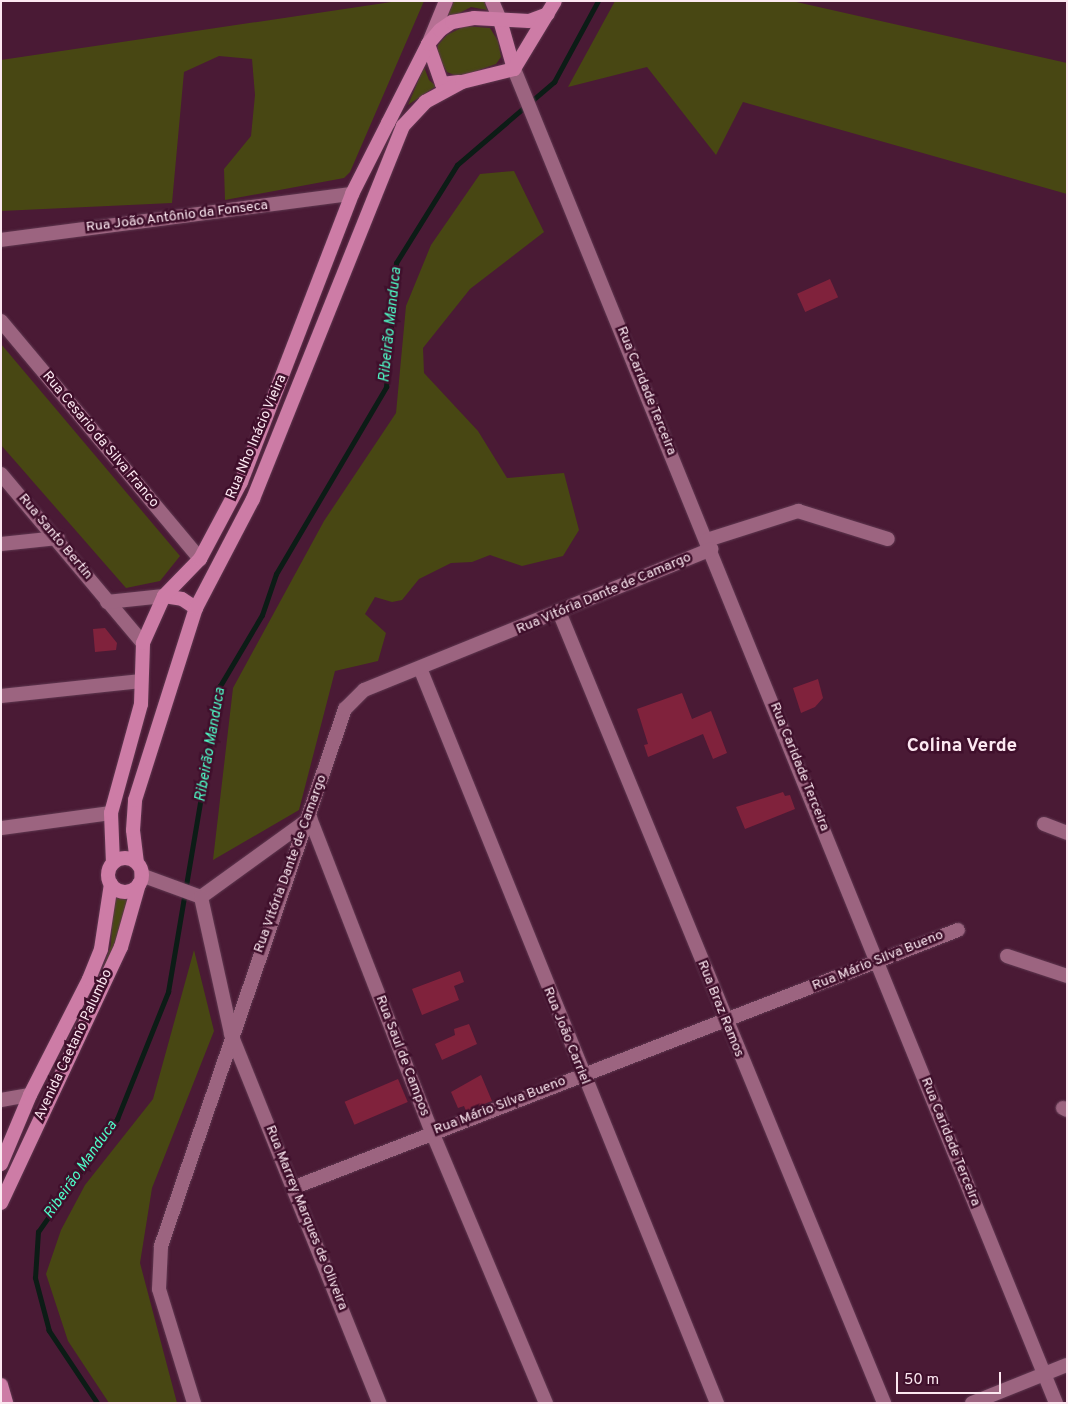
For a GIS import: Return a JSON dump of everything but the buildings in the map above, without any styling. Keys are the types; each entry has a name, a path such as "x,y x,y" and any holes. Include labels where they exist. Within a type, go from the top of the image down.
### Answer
{"main road":[{"path":"446,1 428,44 442,84 462,82 514,69 555,1"},
{"path":"492,1 500,20 514,69"},
{"path":"428,44 452,22 474,18 529,21 548,14"},
{"name":"Rua Nho Inácio Vieira","path":"113,863 111,813 140,704 143,643 164,596 200,559 241,482 352,194 428,44"},
{"name":"Rua Nho Inácio Vieira","path":"139,874 133,830 135,800 196,608 253,498 403,126 425,102 462,82"},
{"path":"164,596 182,599 196,608"},
{"path":"128,858 139,874 124,892 111,884 108,872 113,863 128,858"},
{"name":"Avenida Caetano Palumbo","path":"1,1203 121,947 139,874"},
{"name":"Avenida Caetano Palumbo","path":"1,1164 30,1095 100,950 111,884"},
{"path":"1,1385 6,1403"}],"street":[{"name":"Rua Caridade Terceira","path":"514,69 709,544 1056,1403"},
{"name":"Rua João Antônio da Fonseca","path":"1,240 352,194"},
{"name":"Rua Cesario da Silva Franco","path":"1,321 200,559"},
{"name":"Rua Santo Bertin","path":"1,474 58,538 107,602 143,643"},
{"name":"Rua Vitória Dante de Camargo","path":"194,1403 159,1290 160,1246 231,1034 310,818 345,709 364,690 560,614 709,544 798,511 888,539"},
{"path":"1,544 58,538"},
{"path":"107,602 164,596"},
{"name":"Rua Braz Ramos","path":"560,614 724,1022 884,1403"},
{"name":"Rua João Carriel","path":"420,668 581,1074 717,1403"},
{"path":"1,696 141,681"},
{"path":"1,828 111,813"},
{"path":"139,874 162,880 196,895 310,818"},
{"name":"Rua Saul de Campos","path":"310,818 432,1132 546,1403"},
{"path":"1044,824 1067,833"},
{"name":"Rua Marrey Marques de Oliveira","path":"196,895 231,1034 296,1187 380,1403"},
{"name":"Rua Mário Silva Bueno","path":"296,1187 581,1074 724,1022 958,930"},
{"path":"1007,956 1067,976"},
{"path":"1,1100 30,1095"},
{"path":"972,1403 1067,1365"}],"shaded area":[{"path":"398,1 424,1 350,172 344,178 225,200 224,169 251,136 255,95 252,59 219,56 184,72 172,203 1,211 1,60"},
{"path":"454,1 484,1 487,10 471,7 446,20"},
{"path":"615,1 792,1 1067,63 1067,194 743,102 716,155 647,67 568,87"},
{"path":"465,26 490,28 498,41 501,57 496,64 459,77 447,72 437,55 438,45 447,35"},
{"path":"424,67 429,80 436,86 408,105"},
{"path":"514,171 544,232 470,289 423,348 424,373 478,431 507,478 564,473 579,530 563,556 522,566 490,555 472,562 451,563 419,579 402,600 392,602 375,597 365,614 386,633 378,661 335,671 299,810 213,860 233,688 324,521 396,413 406,306 431,245 480,174"},
{"path":"1,344 180,556 160,581 126,588 1,445"},
{"path":"113,897 129,900 117,940 101,974 111,945"},
{"path":"194,950 214,1031 152,1188 140,1263 177,1403 109,1403 68,1341 46,1274 61,1230 85,1185 153,1099"}],"waterway":[{"name":"Ribeirão Manduca","path":"97,1403 49,1331 35,1278 38,1232 117,1119 168,992 220,686 262,615 276,574 386,387 396,263 457,165 554,82 598,1"}],"district":[{"name":"Colina Verde","path":"962,747"}]}
